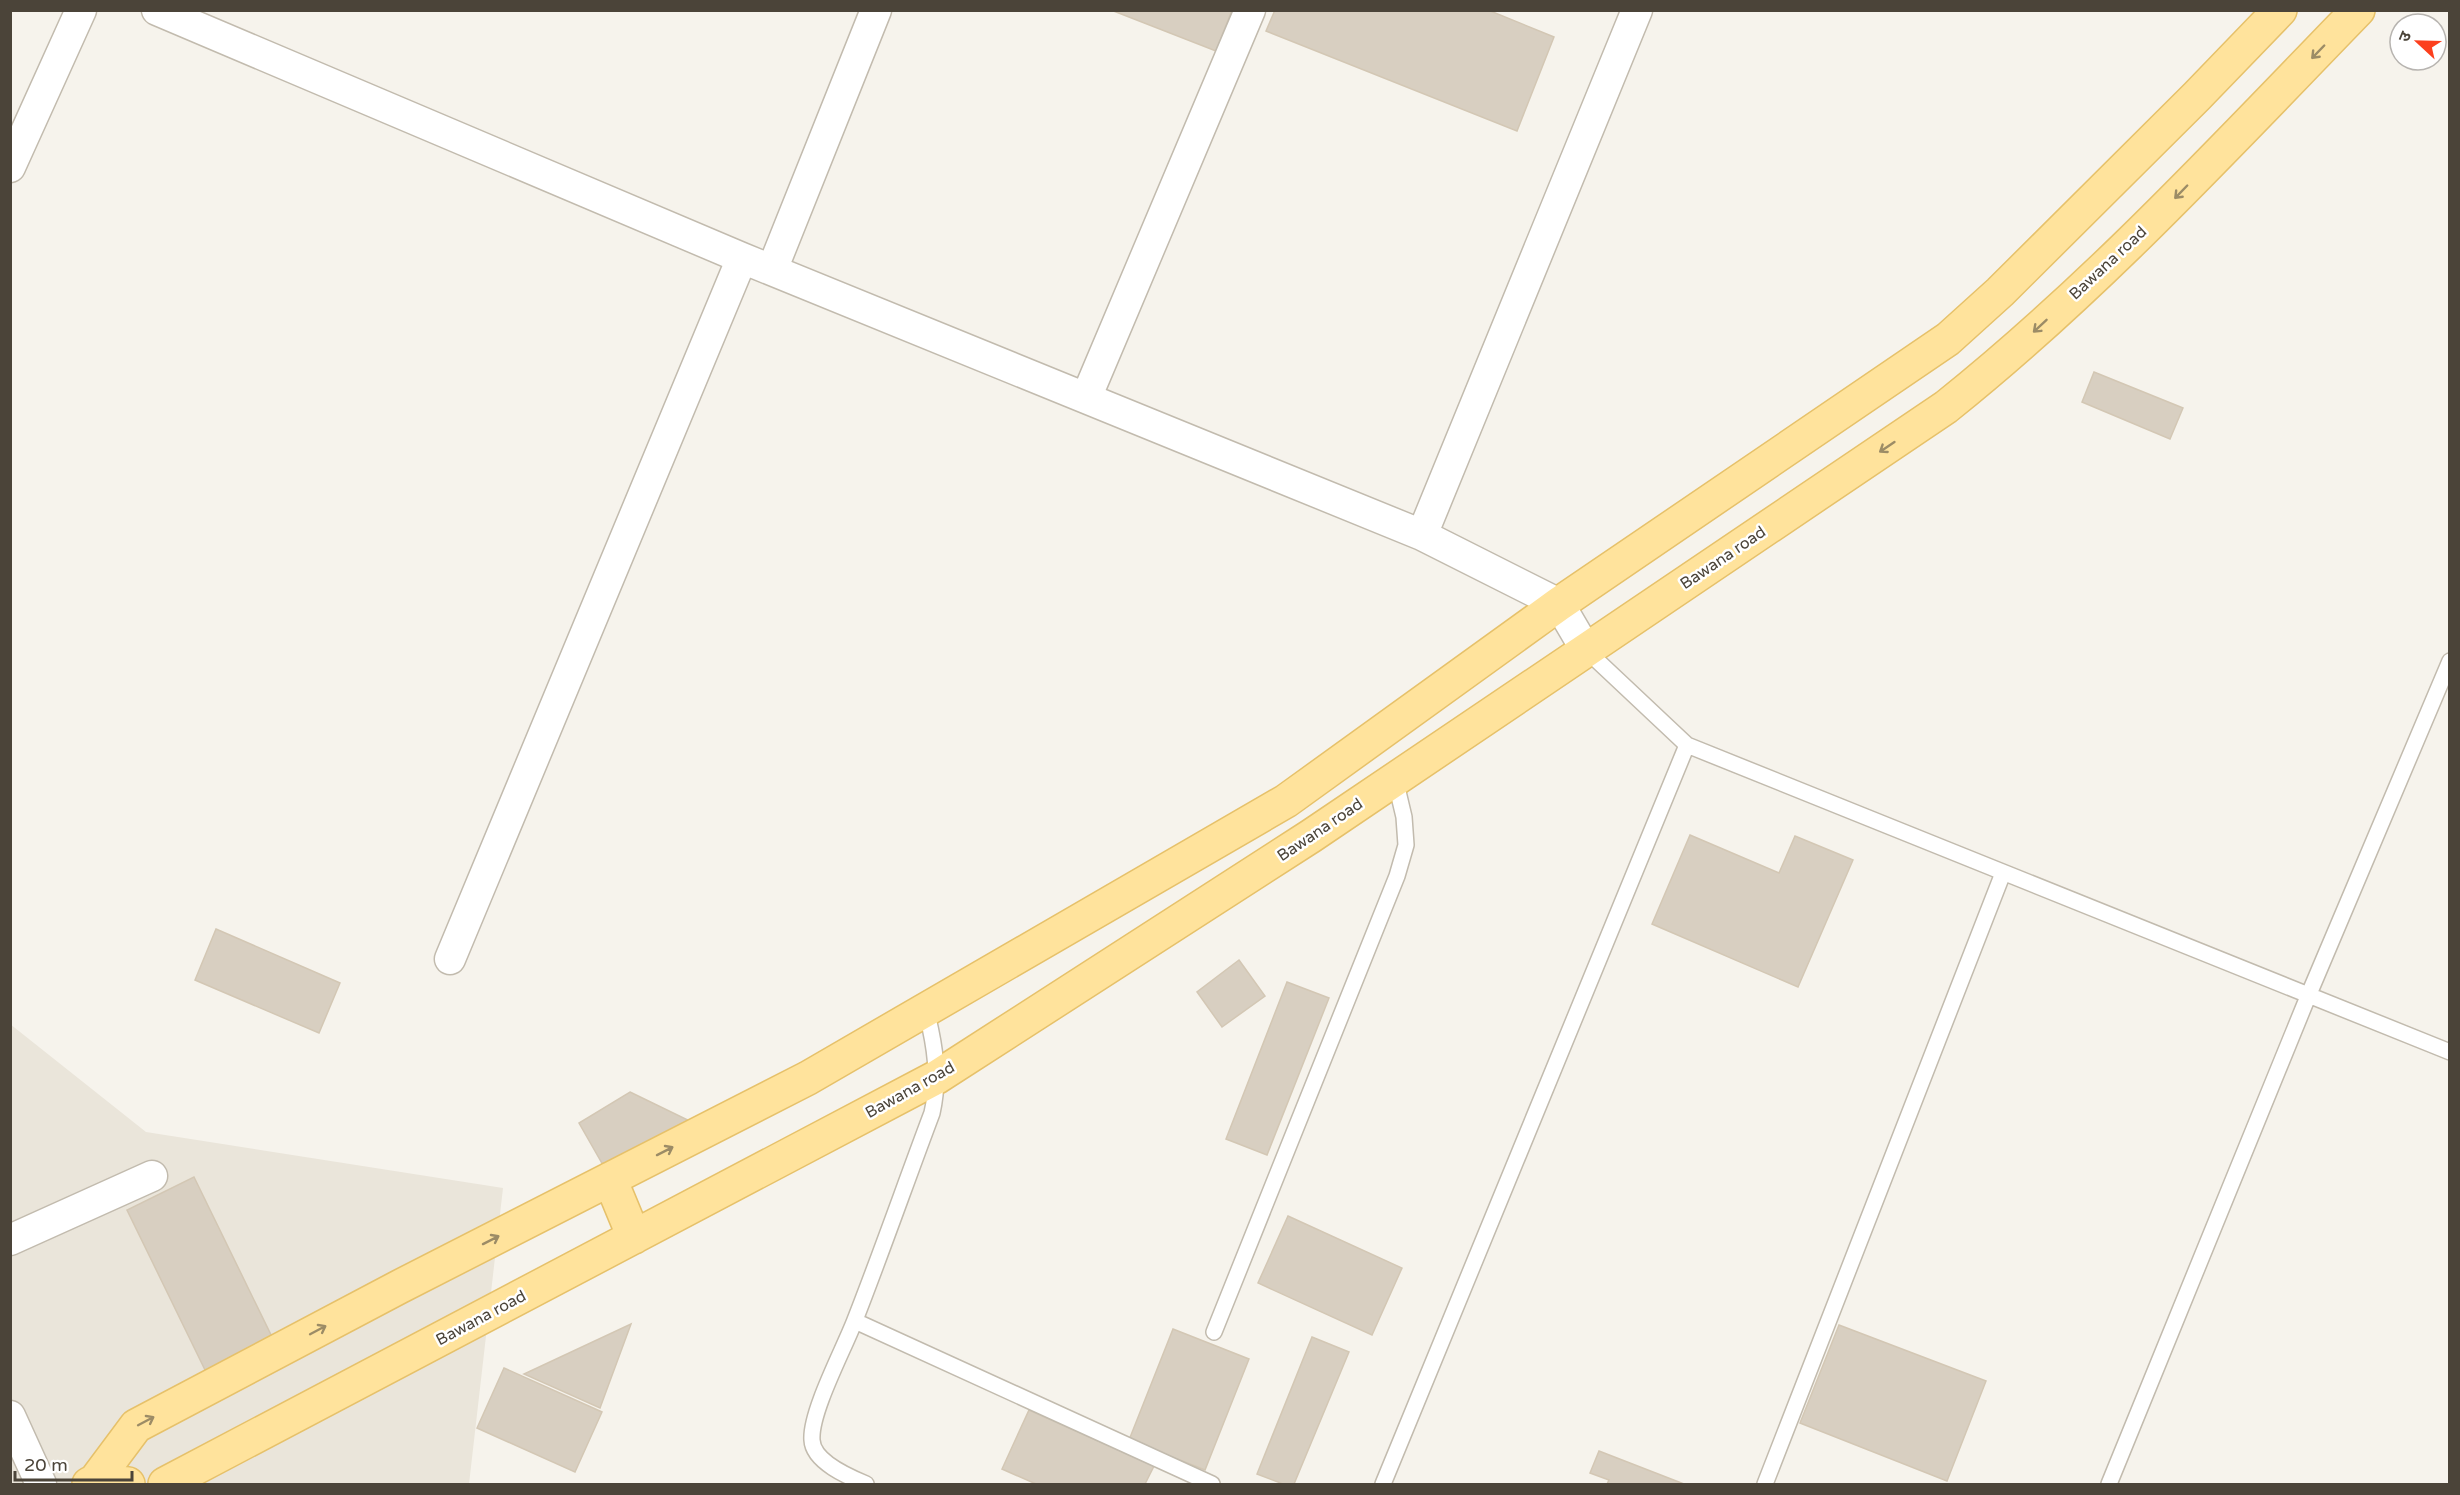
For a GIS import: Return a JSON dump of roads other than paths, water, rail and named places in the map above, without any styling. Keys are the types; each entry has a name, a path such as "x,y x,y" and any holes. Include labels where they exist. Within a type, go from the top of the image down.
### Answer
{"main road":[{"path":"92,1483 136,1426 807,1078 1286,801 1559,604 1948,339 2008,284 2280,10"},
{"name":"Bawana road","path":"165,1485 937,1077 1311,836 1946,408 1996,368 2148,226 2358,10"},
{"path":"610,1179 634,1237"},
{"path":"92,1483 128,1485"}],"street":[{"path":"10,167 81,10"},
{"path":"158,10 742,258 1422,535 1559,604 1586,650"},
{"path":"772,270 876,10"},
{"path":"1086,398 1250,10"},
{"path":"1422,535 1637,10"},
{"path":"450,959 742,258"},
{"path":"10,1240 152,1176"},
{"path":"10,1416 41,1485"}],"lane":[{"path":"1586,650 1687,745 2450,1052"},
{"path":"2109,1485 2309,994 2450,661"},
{"path":"1383,1485 1687,745"},
{"path":"1214,1332 1397,876 1406,846 1404,817 1395,779"},
{"path":"1765,1485 2003,873"},
{"path":"866,1485 839,1473 822,1459 811,1442 814,1419 855,1321 932,1113 937,1077 936,1054 926,1010"},
{"path":"855,1321 1212,1485"}]}
